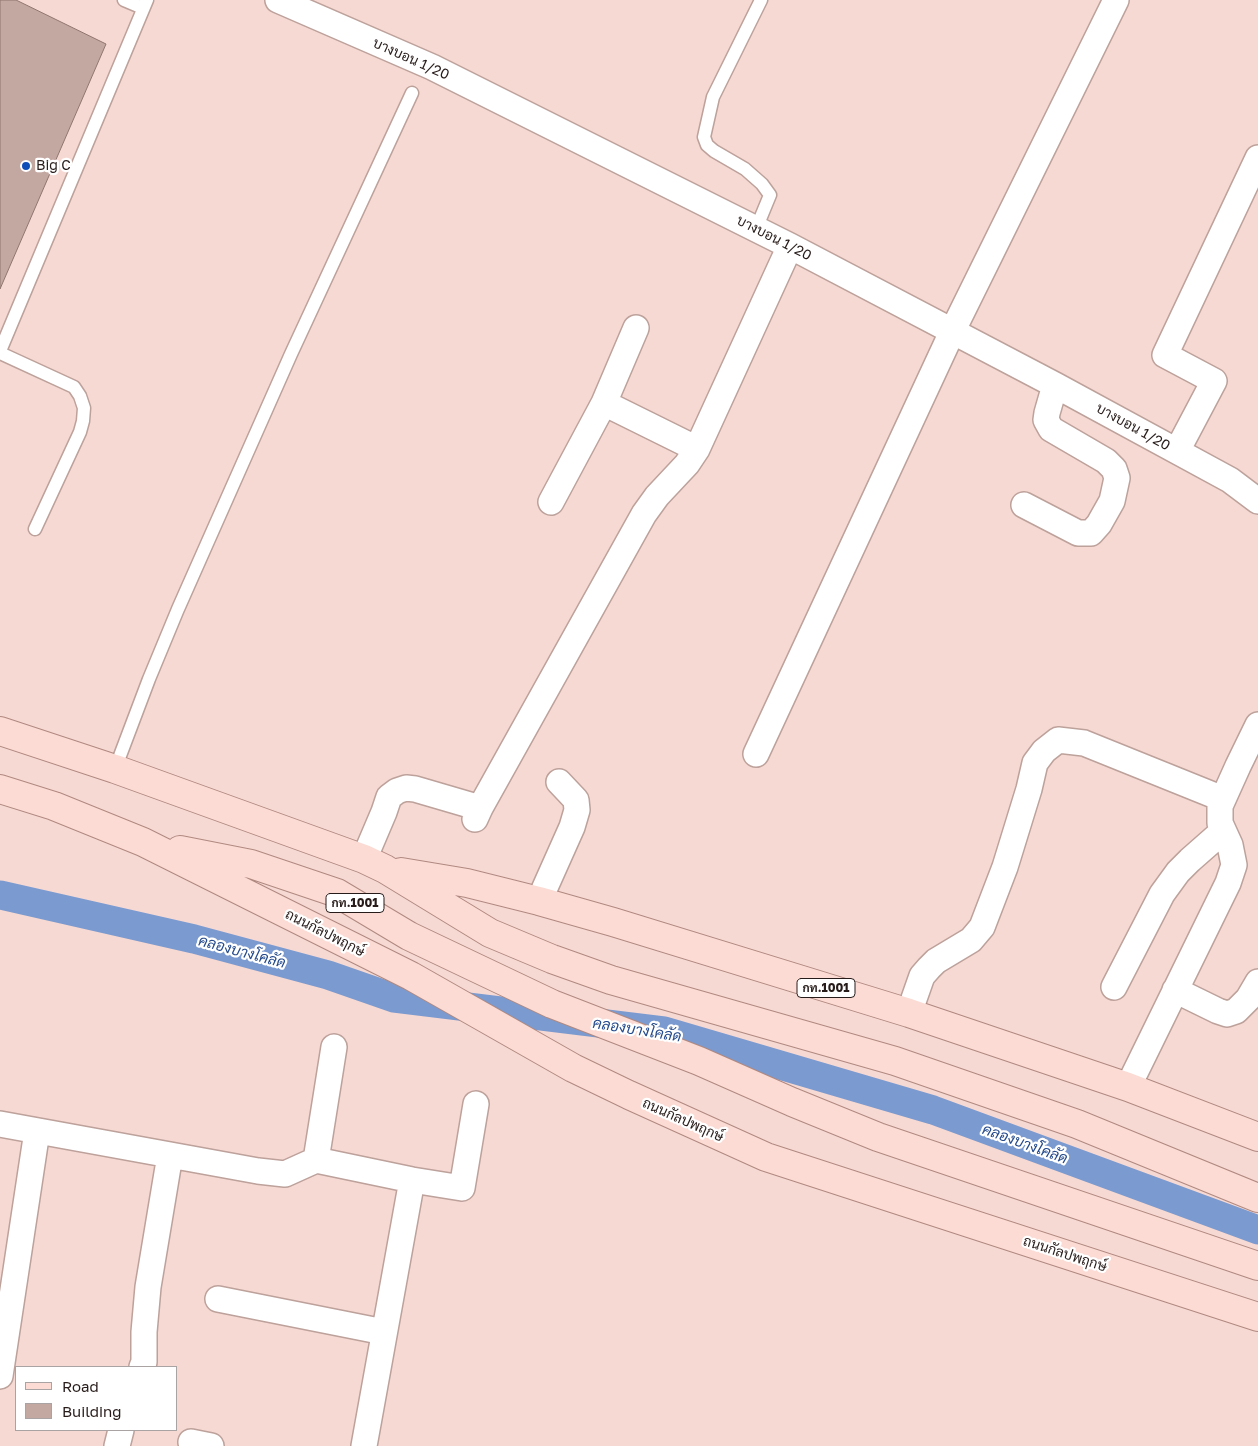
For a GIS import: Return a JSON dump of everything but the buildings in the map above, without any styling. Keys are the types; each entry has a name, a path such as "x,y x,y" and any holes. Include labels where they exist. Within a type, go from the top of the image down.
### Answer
{"main road":[{"name":"กท.1001","path":"0,731 115,770 374,864 467,883 539,901 909,1013 1128,1087 1258,1137"},
{"name":"ถนนกัลปพฤกษ์","path":"0,789 54,806 143,842 411,976 573,1068 766,1157 1258,1316"},
{"name":"ถนนกัลปพฤกษ์","path":"143,842 251,864 337,893 409,936 552,1004 699,1061 878,1137 1258,1266"},
{"name":"กท.1001","path":"374,864 490,933 552,959 611,980 895,1061 1077,1124 1258,1198"}],"street":[{"name":"บางบอน 1/20","path":"278,0 432,67 790,246 953,330 1230,480 1258,501"},
{"path":"756,754 953,330 1116,0"},
{"path":"1176,451 1214,381 1165,355 1258,158"},
{"path":"374,864 384,812 389,797 397,791 406,788 414,789 477,813 644,514 657,496 687,464 697,449 790,246"},
{"path":"551,502 604,403 636,328"},
{"path":"1024,505 1078,533 1091,533 1099,524 1112,501 1117,478 1114,469 1106,461 1051,429 1046,420 1055,385"},
{"path":"604,403 697,449"},
{"path":"1128,1087 1228,883 1234,864 1230,845 1220,823 1220,806 1258,725"},
{"path":"909,1013 922,976 928,968 936,961 971,940 982,927 1005,867 1029,789 1035,762 1044,751 1058,740 1084,743 1223,799"},
{"path":"539,901 572,826 577,810 576,800 560,782"},
{"path":"1114,987 1162,894 1184,866 1224,831"},
{"path":"1175,990 1228,1014 1236,1011 1248,998 1258,982"},
{"path":"316,1160 334,1047"},
{"path":"0,1124 258,1171 285,1174 316,1160 412,1180 462,1188 476,1104"},
{"path":"0,1376 37,1131"},
{"path":"142,1366 148,1287 170,1155"},
{"path":"364,1446 412,1180"},
{"path":"218,1299 384,1332"},
{"path":"118,1446 121,1431"}],"lane":[{"path":"35,529 80,432 84,408 80,396 74,387 0,352 145,4 124,0"},
{"path":"756,229 770,195 762,184 744,169 707,145 704,137 713,98 761,0"},
{"path":"115,770 148,679 186,590 291,354 412,93"}],"waterway":[{"name":"คลองบางโคลัด","path":"0,895 194,939 328,975 394,998 664,1031 933,1110 1258,1230"}],"place":[{"name":"Big C","path":"26,166"}]}
